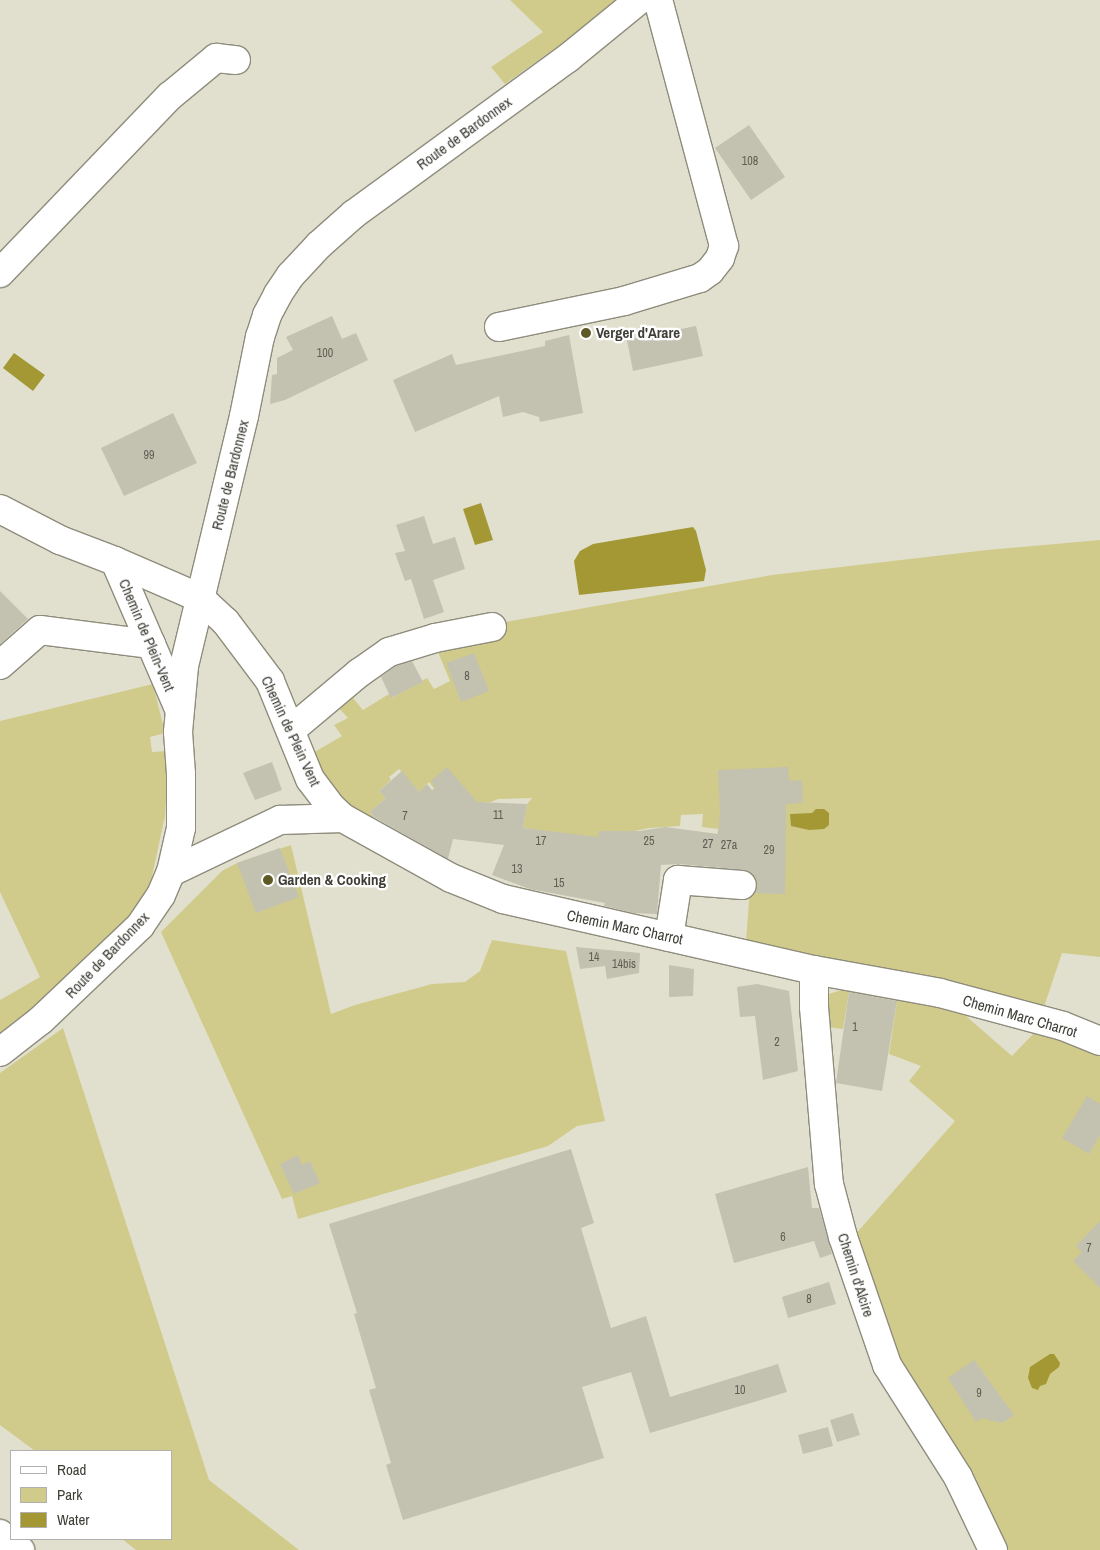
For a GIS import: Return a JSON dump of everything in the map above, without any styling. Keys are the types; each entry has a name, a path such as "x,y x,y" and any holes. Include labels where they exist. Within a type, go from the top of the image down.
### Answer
{"main road":[{"name":"Route de Bardonnex","path":"0,1052 42,1020 140,926 161,895 171,872 181,828 179,710 184,666 244,416 260,337 267,315 291,275 319,245 354,214 568,58 639,0"},
{"path":"500,327 624,301 700,278 710,271 720,258 724,246 658,0"},
{"path":"0,273 170,96 220,52"},
{"name":"Chemin de Plein-Vent","path":"0,509 60,540 115,561 200,598"},
{"name":"Chemin de Plein-Vent","path":"115,561 179,710"},
{"name":"Chemin de Plein Vent","path":"200,598 225,621 259,663 279,697 310,779 330,806 343,818"},
{"path":"291,730 358,673 389,652 435,638 492,627"},
{"path":"0,665 40,630 151,644"},
{"path":"171,872 280,820 343,818"},
{"name":"Chemin Marc Charrot","path":"343,818 451,878 503,899 814,970 940,993 1063,1026 1100,1041"},
{"path":"669,936 678,880 742,885"},
{"name":"Chemin d'Alcire","path":"814,970 814,1008 829,1184 843,1237 887,1365 958,1477 993,1550"},
{"path":"0,1534 20,1550"}],"green space":[{"path":"510,0 615,0 568,39 505,84 491,67 543,32"},
{"path":"1100,540 1100,957 1062,953 1044,1007 746,942 752,858 715,855 718,829 702,827 703,814 681,815 680,826 649,828 598,839 523,828 527,804 532,798 498,799 491,802 446,805 429,782 419,792 399,769 389,777 391,780 379,791 386,798 370,812 378,823 349,807 321,770 313,753 342,736 334,725 348,718 334,703 348,692 363,710 389,694 392,698 427,678 434,689 450,681 435,645 500,623 772,575 987,550"},
{"path":"153,684 165,733 150,737 152,752 167,751 167,783 165,816 151,881 140,904 119,928 48,997 0,1036 0,1000 40,977 0,892 0,721"},
{"path":"291,845 331,1014 355,1005 432,984 465,982 480,971 492,940 566,951 605,1121 577,1126 548,1146 298,1219 292,1196 282,1199 161,932 222,871 237,863"},
{"path":"854,986 972,1011 967,1017 1012,1056 1037,1030 1100,1052 1100,1550 1004,1550 994,1532 992,1512 894,1350 853,1237 955,1121 909,1081 921,1066 889,1054 897,1001 849,992 843,1029 827,1027 829,994"},
{"path":"63,1028 209,1480 299,1550 136,1550 123,1540 172,1540 172,1450 34,1450 0,1425 0,1073"}],"water":[{"path":"14,353 45,375 33,391 3,368"},
{"path":"481,503 493,540 475,545 463,509"},
{"path":"693,527 696,531 706,570 704,581 579,595 574,561 580,551 593,544"},
{"path":"816,809 824,809 829,813 829,825 824,829 809,830 791,826 790,814 812,813"},
{"path":"1050,1354 1054,1354 1060,1363 1059,1367 1050,1374 1046,1384 1040,1386 1038,1390 1032,1388 1028,1378 1030,1367"}],"building":[{"path":"749,125 785,177 751,200 715,148"},
{"path":"332,316 342,339 356,333 368,360 285,400 270,404 272,375 277,374 277,358 293,350 286,337"},
{"path":"696,326 703,356 633,371 627,340"},
{"path":"569,335 583,413 540,422 539,417 523,412 503,417 499,396 415,432 393,380 452,354 456,365 545,346 545,341"},
{"path":"173,413 197,463 124,496 101,448"},
{"path":"424,516 433,544 455,537 465,569 433,580 444,612 424,619 411,579 405,581 395,553 405,551 396,525"},
{"path":"0,591 28,619 0,644"},
{"path":"474,653 489,691 461,702 446,663"},
{"path":"412,661 423,682 391,698 381,677 396,666"},
{"path":"272,762 282,790 255,800 243,773"},
{"path":"447,767 477,802 527,804 523,828 598,837 599,831 640,831 665,827 718,834 720,812 718,770 788,767 789,781 802,780 803,803 786,804 785,894 755,893 758,886 756,878 750,872 744,870 679,864 661,865 657,914 634,913 604,906 605,903 530,889 492,875 504,845 453,839 448,859 374,817 370,812 386,798 379,791 402,771 419,792 427,784 432,790 435,788 431,781"},
{"name":"Garden & Cooking","path":"280,848 299,897 256,913 237,863"},
{"path":"576,947 640,953 639,973 607,979 605,966 580,969"},
{"path":"669,965 694,969 693,996 669,997"},
{"path":"757,984 789,991 798,1071 763,1080 755,1016 740,1017 737,987"},
{"path":"849,992 897,1001 882,1091 836,1083"},
{"path":"1087,1096 1100,1104 1100,1135 1089,1154 1062,1138"},
{"path":"571,1149 594,1223 581,1228 611,1328 646,1316 670,1397 778,1364 787,1392 650,1433 631,1372 582,1387 604,1458 403,1520 386,1465 391,1463 369,1390 376,1388 354,1314 357,1313 329,1224"},
{"path":"298,1155 302,1165 310,1161 320,1183 294,1194 280,1164"},
{"path":"808,1167 812,1208 819,1208 832,1254 820,1258 814,1241 734,1263 715,1194"},
{"path":"1100,1221 1100,1288 1073,1261 1082,1252 1076,1246"},
{"path":"829,1282 836,1304 788,1318 782,1297"},
{"path":"974,1360 1014,1415 1002,1423 982,1418 976,1422 948,1378"},
{"path":"853,1413 860,1435 837,1442 830,1420"},
{"path":"828,1427 833,1446 803,1454 798,1435"}],"place":[{"name":"Verger d'Arare","path":"586,333"},
{"name":"Garden & Cooking","path":"268,880"}]}
